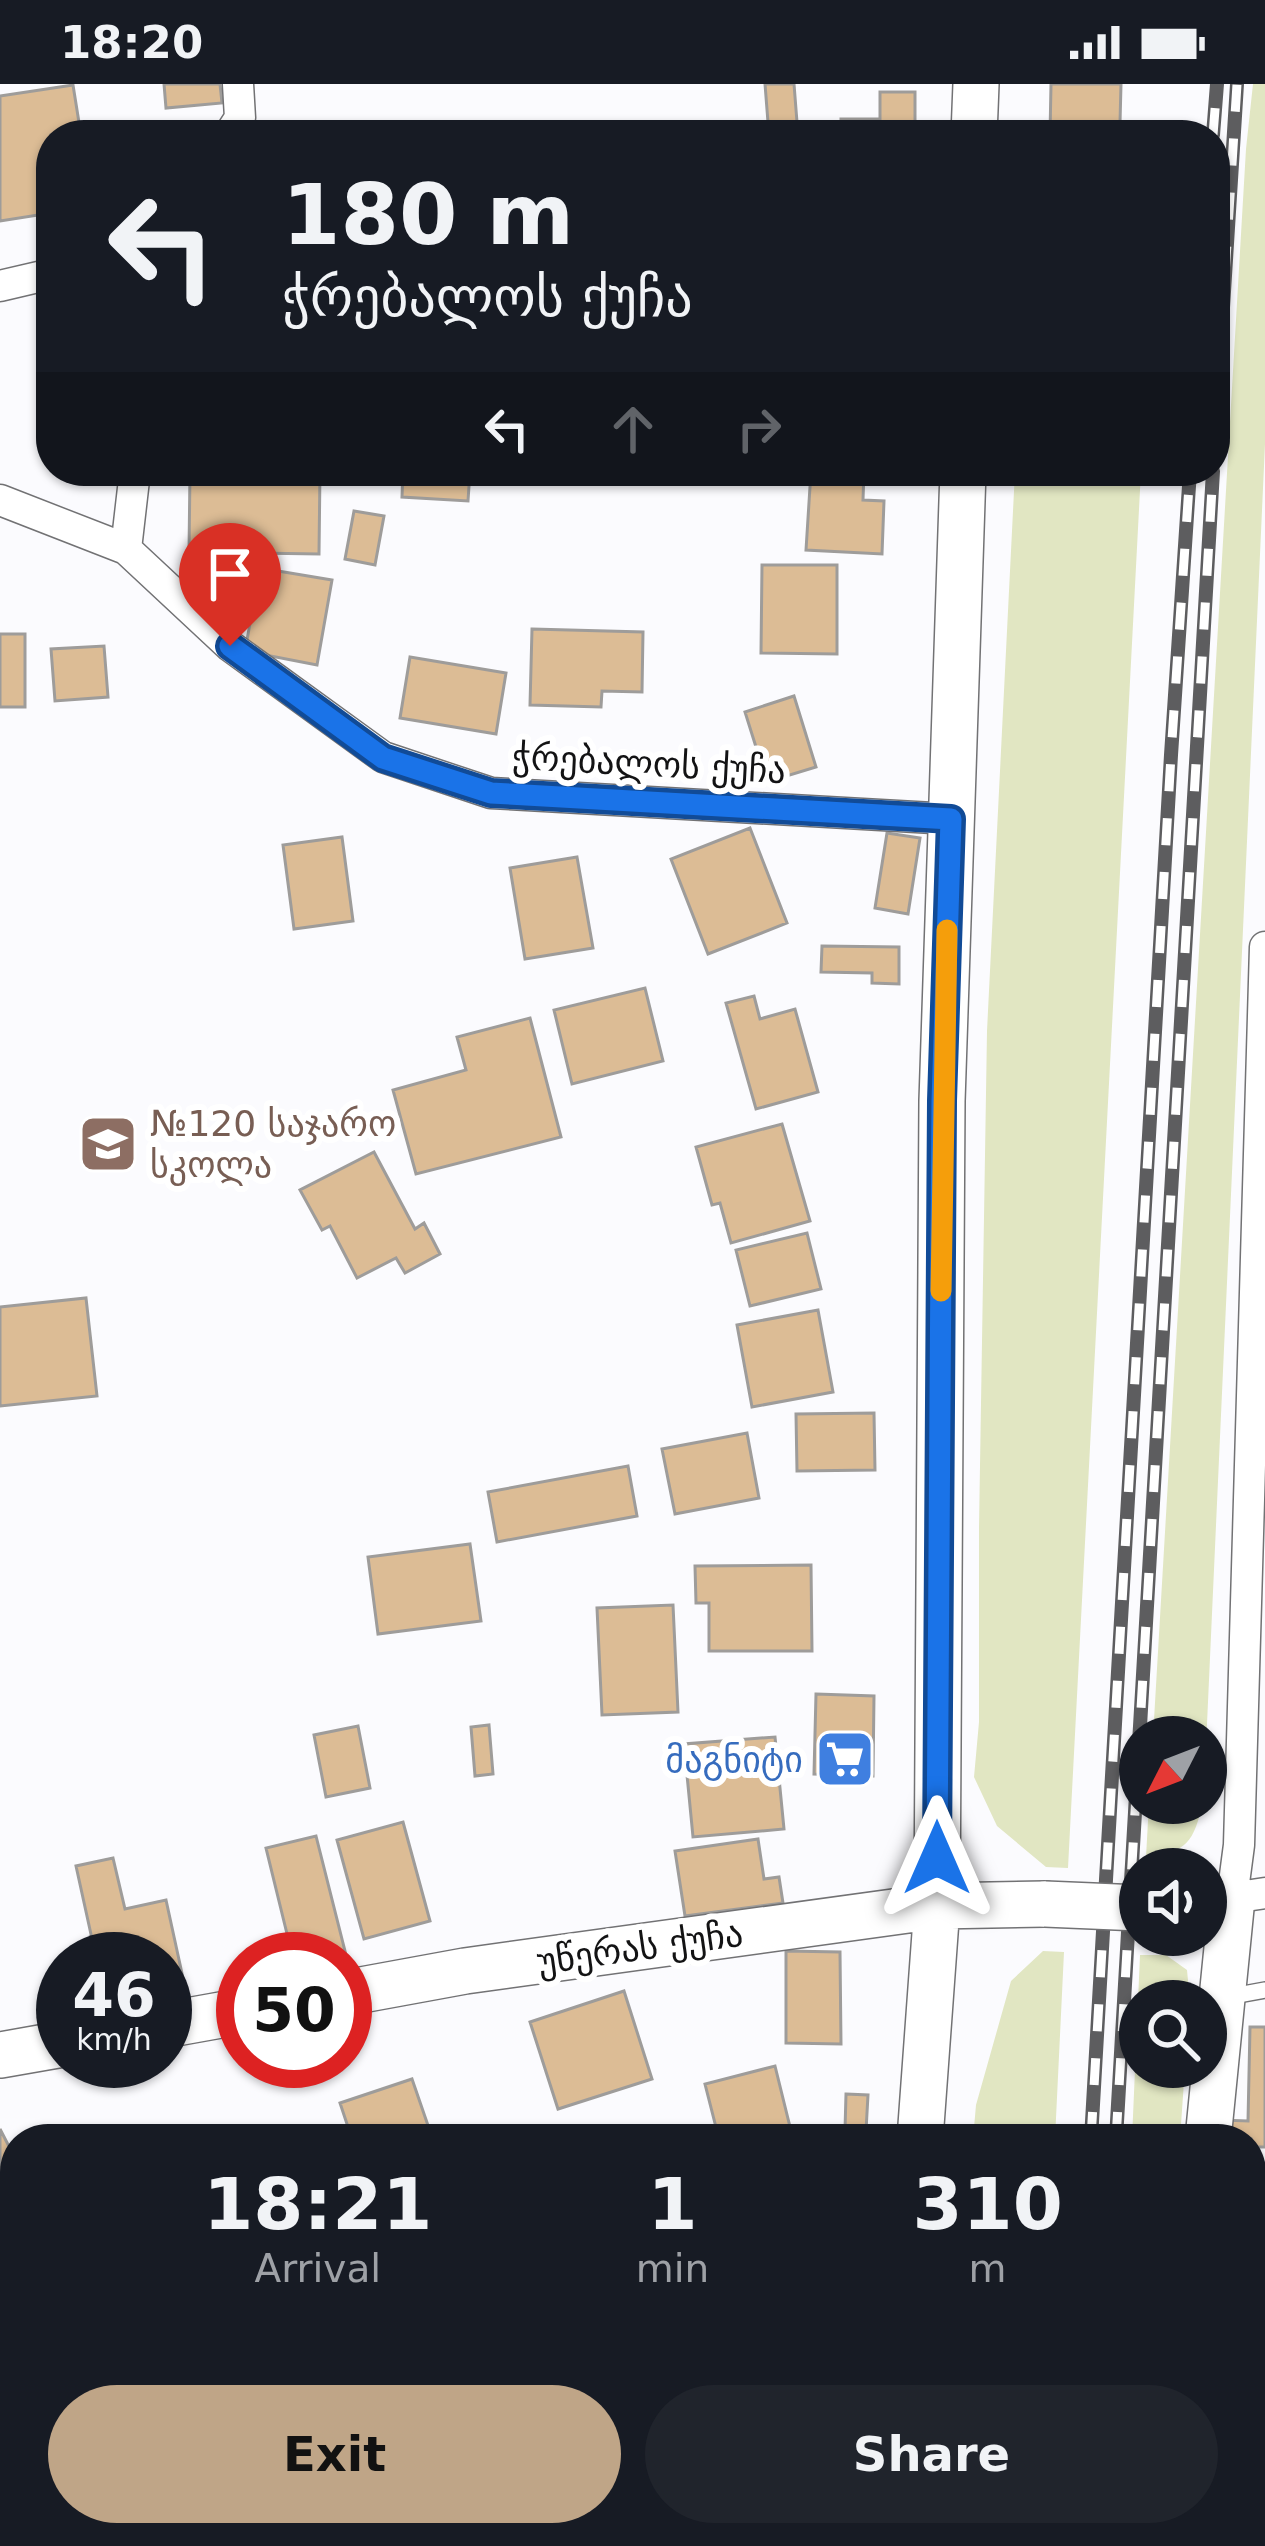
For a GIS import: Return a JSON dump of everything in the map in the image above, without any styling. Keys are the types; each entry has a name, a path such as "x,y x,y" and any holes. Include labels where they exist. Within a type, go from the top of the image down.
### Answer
{"main road":[{"path":"975,120 976,84"},
{"path":"921,2124 937,1906 942,1101 962,486"},
{"path":"1212,2124 1244,1994 1234,1898"},
{"name":"უწერას ქუჩა","path":"372,1988 937,1906 1119,1907"},
{"path":"0,2055 36,2049"}],"street":[{"path":"238,84 239,120"},
{"path":"0,286 36,278"},
{"path":"126,549 133,486"},
{"name":"ჭრებალოს ქუჩა","path":"0,500 126,549 230,646 383,758 491,793 951,819"},
{"path":"1234,1898 1261,1217 1265,947"}],"green space":[{"path":"1253,84 1265,84 1265,444 1207,1716 1154,1716 1226,486 1230,486 1246,149"},
{"path":"1014,486 1140,486 1068,1868 1046,1867 997,1826 974,1777 979,1722 987,1031"},
{"path":"1148,1824 1197,1824 1180,1848 1146,1848"},
{"path":"1043,1951 1064,1952 1056,2124 974,2124 1011,1981"},
{"path":"1140,1956 1167,1956 1187,1970 1188,1980 1139,1980"},
{"path":"1134,2088 1184,2088 1181,2124 1133,2124"}],"building":[{"path":"164,84 220,84 222,103 166,108"},
{"path":"765,84 794,84 797,120 768,120"},
{"path":"1051,84 1121,84 1120,120 1050,120"},
{"path":"73,85 79,120 36,120 36,215 0,221 0,96"},
{"path":"880,92 915,92 915,120 841,120 880,119"},
{"path":"190,486 320,486 319,554 189,552"},
{"path":"402,486 469,486 468,501 402,497"},
{"path":"810,486 863,486 863,500 884,501 882,554 806,550"},
{"path":"354,511 384,516 375,565 345,559"},
{"path":"762,565 837,565 837,654 761,653"},
{"path":"260,568 332,580 317,665 245,651"},
{"path":"532,629 643,632 642,692 602,691 601,707 530,705"},
{"path":"0,634 25,634 25,707 0,707"},
{"path":"104,646 108,697 55,701 51,649"},
{"path":"410,657 506,673 496,734 400,718"},
{"path":"794,696 816,767 767,782 745,712"},
{"path":"750,828 787,923 708,954 671,859"},
{"path":"887,833 920,838 908,914 875,908"},
{"path":"342,837 353,921 294,929 283,845"},
{"path":"577,857 593,948 525,959 510,868"},
{"path":"822,946 899,947 899,984 872,983 872,973 821,972"},
{"path":"645,988 663,1061 572,1084 554,1010"},
{"path":"754,996 760,1019 795,1009 818,1092 756,1109 726,1003"},
{"path":"530,1018 561,1137 416,1174 393,1090 466,1070 457,1037"},
{"path":"782,1124 810,1221 731,1243 720,1203 712,1205 696,1147"},
{"path":"374,1152 415,1229 424,1223 440,1254 405,1273 396,1258 357,1278 330,1226 322,1230 300,1190"},
{"path":"807,1233 821,1289 750,1306 736,1250"},
{"path":"86,1298 97,1396 0,1406 0,1307"},
{"path":"818,1310 833,1392 752,1407 737,1325"},
{"path":"874,1413 875,1470 797,1471 796,1414"},
{"path":"747,1433 759,1498 675,1514 662,1449"},
{"path":"628,1466 637,1516 497,1542 488,1492"},
{"path":"470,1544 481,1621 378,1634 368,1557"},
{"path":"811,1565 812,1651 709,1651 709,1603 696,1603 695,1566"},
{"path":"673,1605 678,1712 602,1715 597,1608"},
{"path":"816,1694 874,1696 873,1776 814,1774"},
{"path":"489,1725 493,1774 475,1776 471,1727"},
{"path":"358,1726 370,1788 326,1797 314,1735"},
{"path":"775,1737 784,1829 693,1837 684,1744"},
{"path":"403,1822 430,1921 372,1937 372,1932 362,1932 337,1840"},
{"path":"316,1836 340,1932 287,1932 266,1848"},
{"path":"758,1839 764,1879 779,1877 783,1903 685,1916 675,1851"},
{"path":"113,1858 125,1909 166,1900 173,1932 90,1932 76,1866"},
{"path":"786,1951 840,1952 841,2044 786,2043"},
{"path":"624,1991 652,2079 558,2109 530,2022"},
{"path":"1250,2027 1265,2027 1265,2124 1222,2124 1222,2120 1248,2121"},
{"path":"775,2066 789,2124 715,2124 705,2084"},
{"path":"412,2079 428,2124 347,2124 340,2103"},
{"path":"846,2094 868,2095 866,2124 845,2124"}],"railway":[{"path":"1214,120 1217,84"},
{"path":"1230,196 1237,84"},
{"path":"1092,2124 1189,486"},
{"path":"1117,2124 1212,486"}],"slow traffic":[{"path":"941,1291 947,930"}],"place":[{"name":"№120 საჯარო სკოლა","path":"108,1144"},
{"name":"მაგნიტი","path":"845,1759"}],"route":[{"path":"230,646 383,758 491,793 951,819 942,1101 937,1858"}]}
